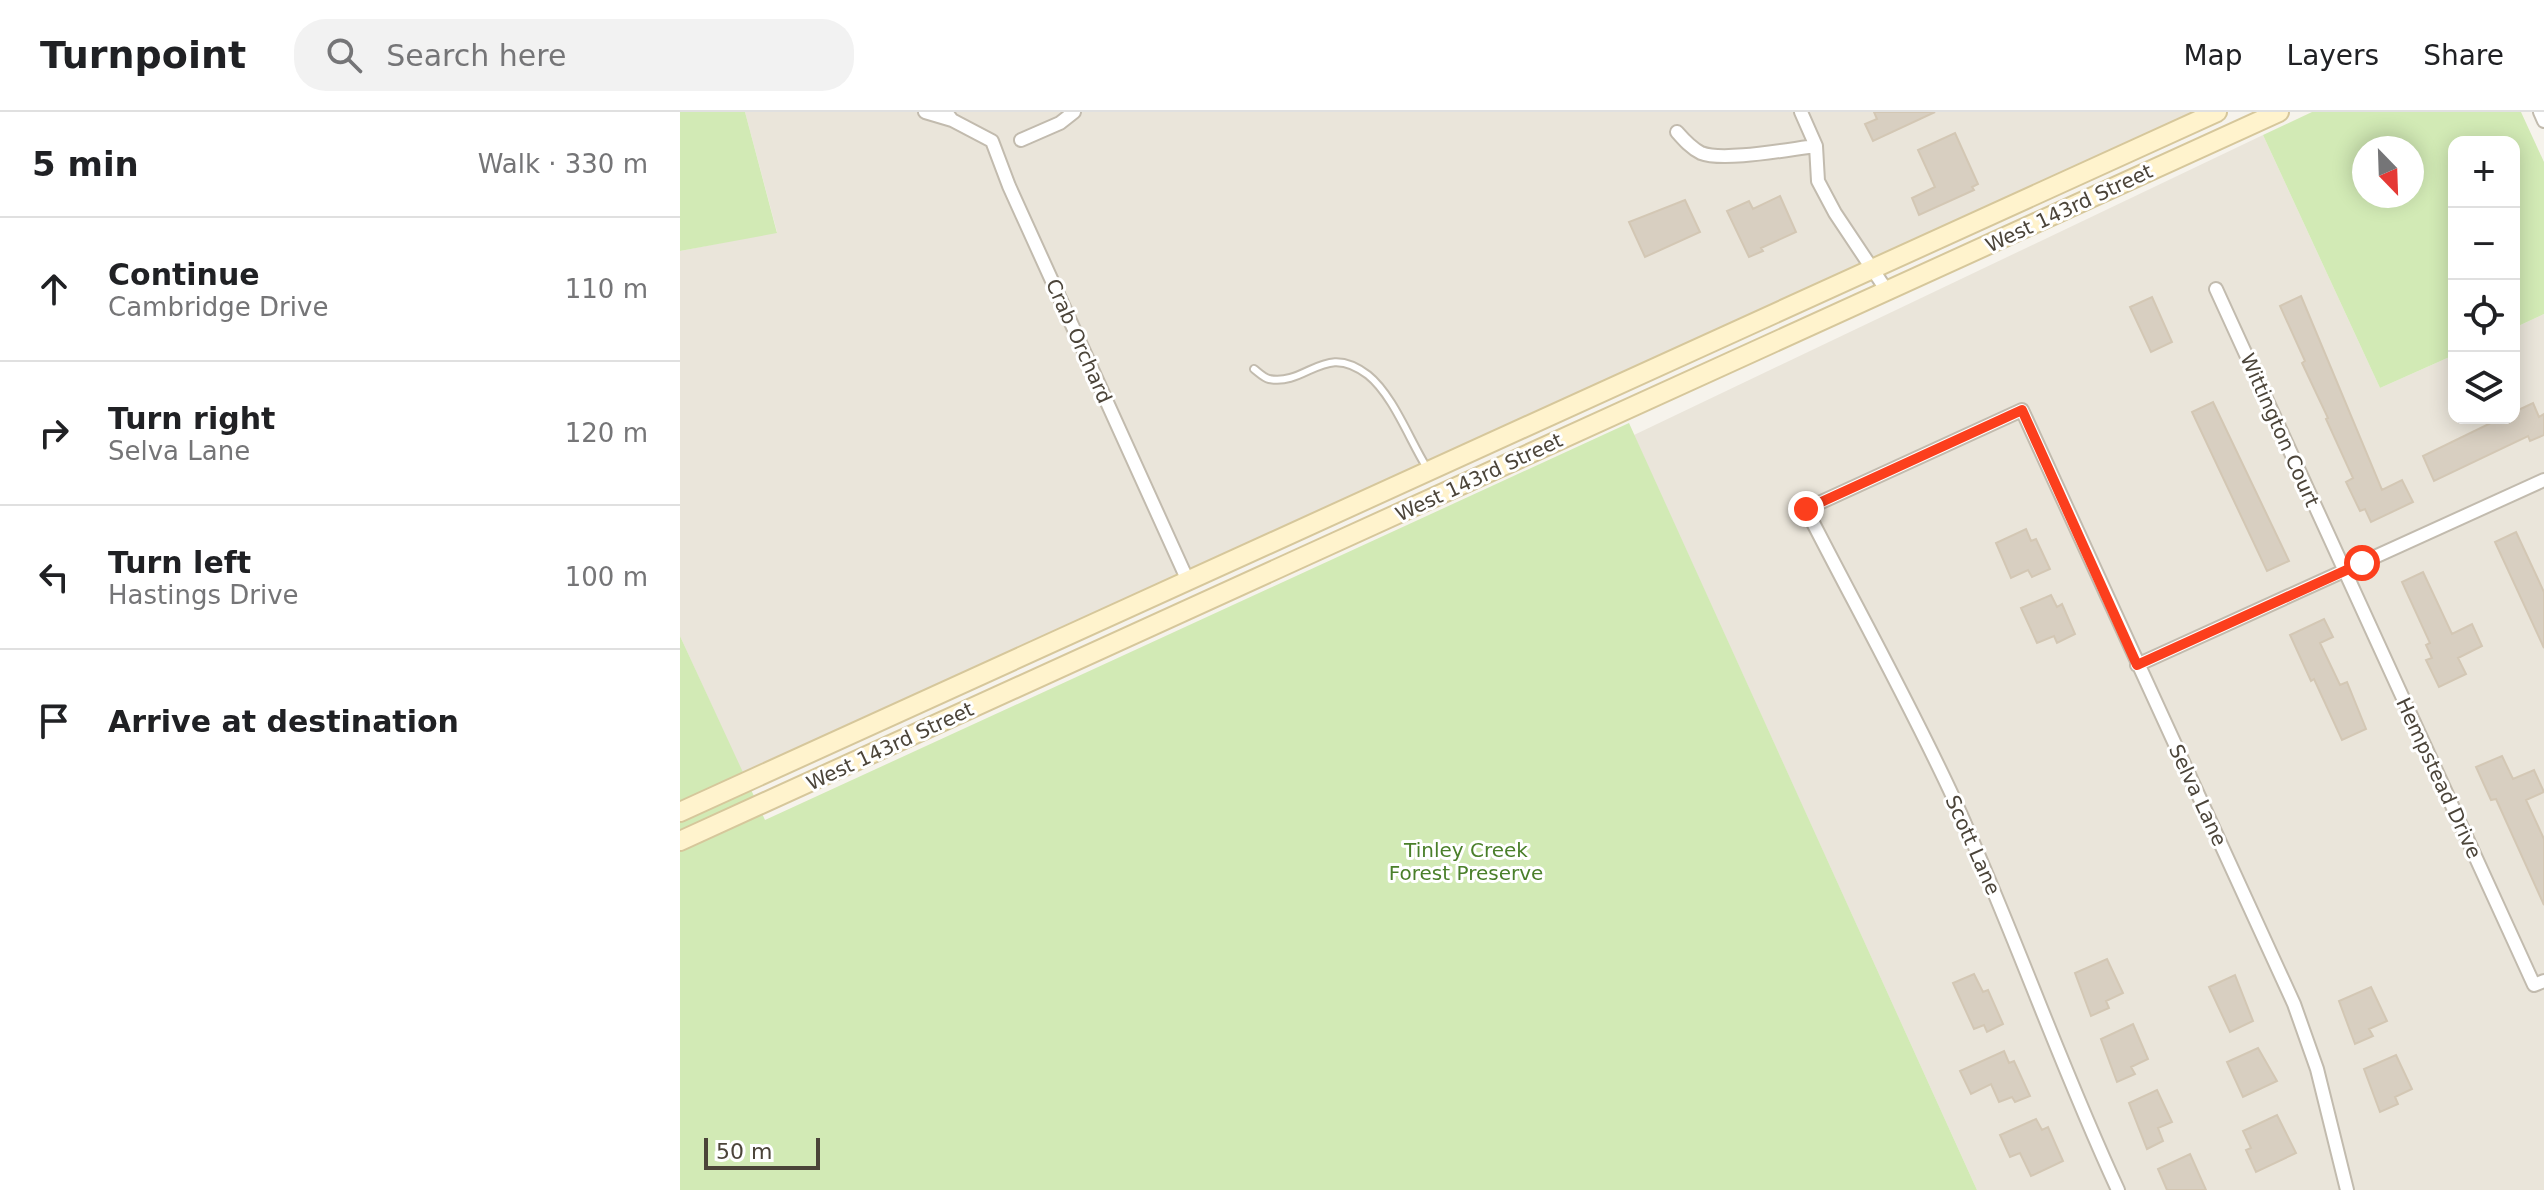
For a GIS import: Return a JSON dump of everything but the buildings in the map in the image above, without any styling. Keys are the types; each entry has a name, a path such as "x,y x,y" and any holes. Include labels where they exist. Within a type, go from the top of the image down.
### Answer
{"main road":[{"name":"West 143rd Street","path":"680,812 2217,112"},
{"name":"West 143rd Street","path":"680,841 2279,112"}],"street":[{"name":"Crab Orchard","path":"925,112 949,116 992,141 1009,186 1188,581"},
{"path":"1021,140 1060,123 1074,112"},
{"path":"1801,112 1816,146 1818,181 1835,213 1887,291"},
{"path":"2540,112 2544,121"},
{"path":"1677,132 1686,143 1703,154 1730,156 1816,146"},
{"name":"Wittington Court","path":"2216,289 2344,571"},
{"name":"Selva Lane","path":"1806,509 2022,410 2294,1004 2317,1069 2347,1190"},
{"path":"2137,665 2544,480"},
{"name":"Scott Lane","path":"1806,509 1952,796 2010,929 2072,1089 2118,1190"},
{"name":"Hempstead Drive","path":"2344,571 2539,983"}],"lane":[{"path":"1254,369 1268,379 1289,377 1323,363 1343,361 1368,375 1383,392 1428,472"}],"shaded area":[{"path":"745,112 2195,112 743,774 680,636 680,251 777,232"},
{"path":"2263,135 2380,388 2448,358 2448,424 2520,424 2520,325 2544,314 2544,1190 1977,1190 1634,435"}],"green space":[{"path":"680,112 745,112 777,233 680,251"},
{"path":"2312,112 2521,112 2544,162 2544,314 2520,325 2520,136 2448,136 2448,358 2380,388 2263,135"},
{"name":"Tinley Creek Forest Preserve","path":"1629,423 1977,1190 680,1190 680,636 765,820"}],"route":[{"path":"1806,509 2022,410 2137,665 2362,563"}]}
